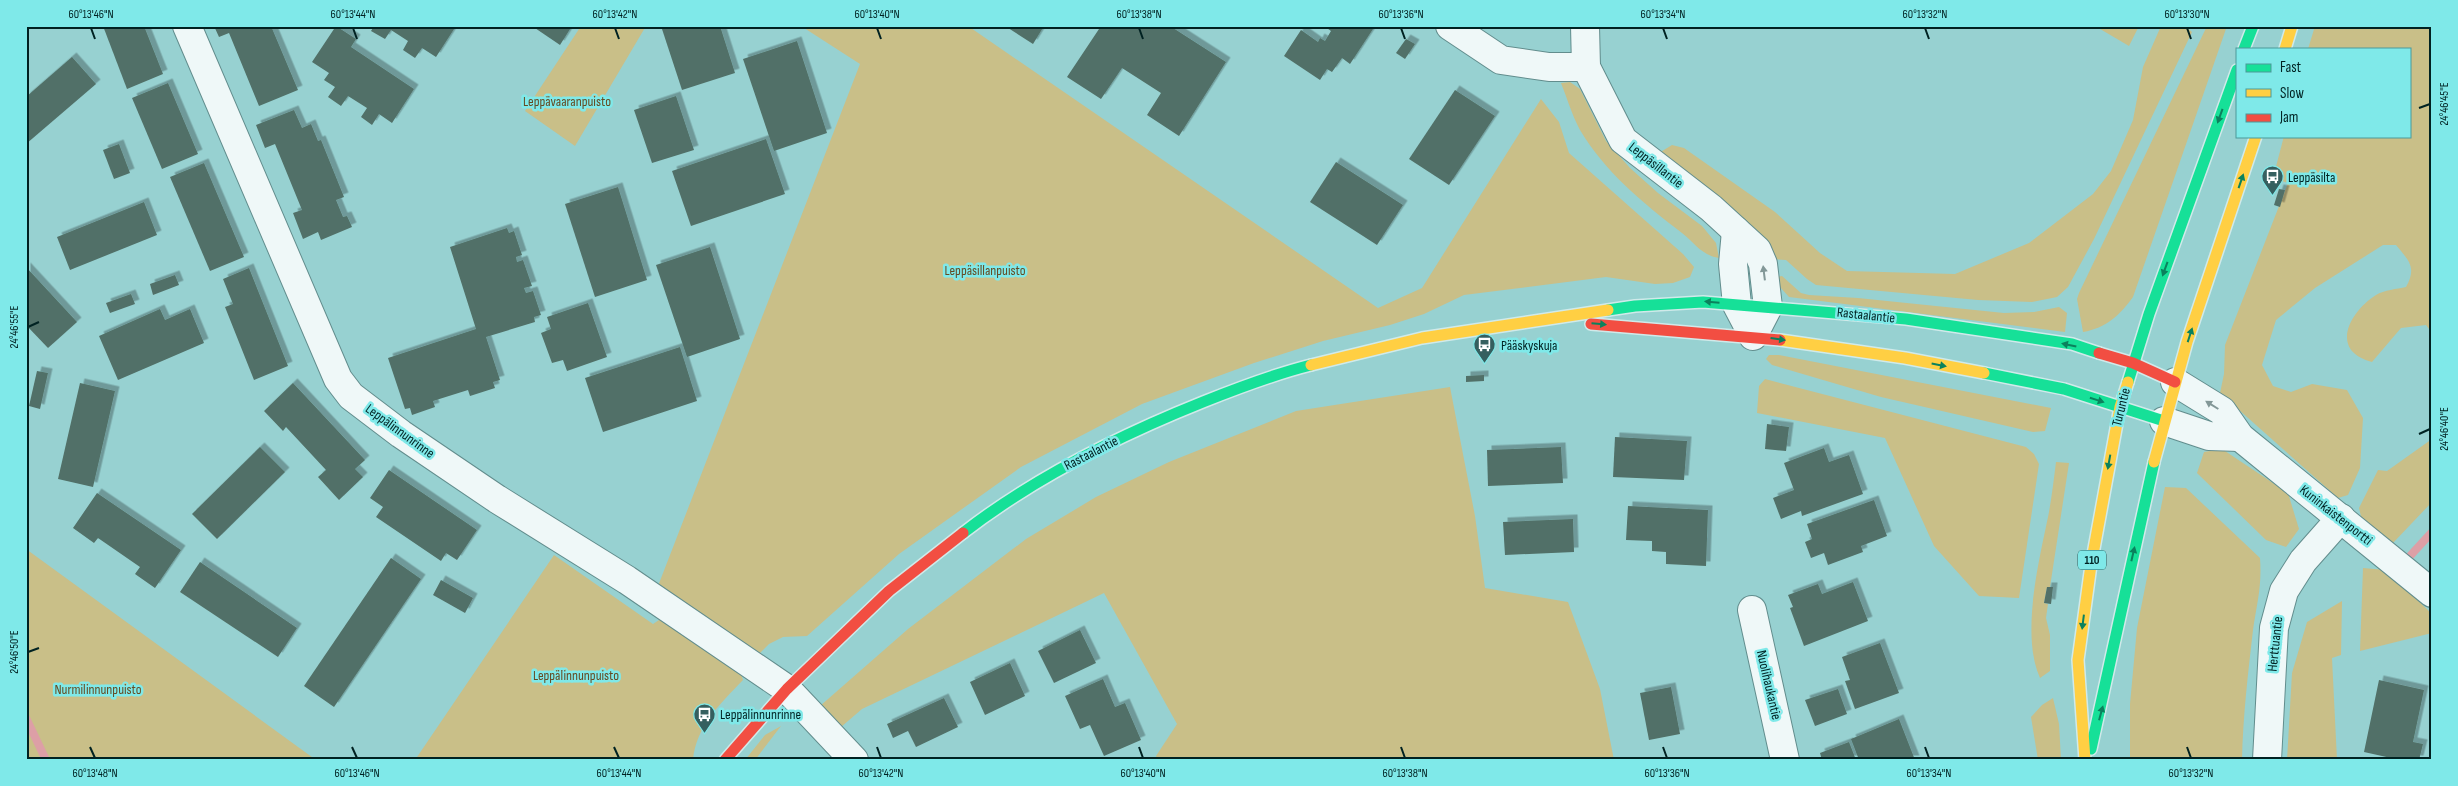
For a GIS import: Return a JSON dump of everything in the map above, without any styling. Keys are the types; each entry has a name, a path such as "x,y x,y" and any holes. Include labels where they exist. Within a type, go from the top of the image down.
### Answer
{"main road":[{"path":"2244,48 2252,26"},
{"path":"2285,48 2292,26"},
{"name":"Turuntie","path":"2087,760 2078,660 2091,565 2120,407 2133,364 2236,73"},
{"name":"Turuntie","path":"2087,760 2110,678 2126,587 2164,422 2222,235 2255,138"},
{"name":"Rastaalantie","path":"725,760 787,689 888,591 976,523 1024,490 1102,447 1153,422 1221,395 1303,367 1422,338 1635,306 1684,302 1906,319 2072,344 2133,364 2175,382"},
{"name":"Rastaalantie","path":"1550,320 1686,333 1753,336 1915,360 2064,389 2164,422"}],"street":[{"name":"Leppälinnunrinne","path":"187,26 338,379 351,396 433,456 565,543 627,580 787,689 854,760"},
{"path":"1450,26 1501,60 1549,66 1586,67"},
{"name":"Leppäsillantie","path":"1586,26 1586,67 1623,140 1711,208 1757,250 1763,264 1768,307"},
{"path":"1736,231 1733,264 1737,305 1753,336"},
{"path":"1753,336 1768,307"},
{"name":"Kuninkaistenportti","path":"2175,382 2222,411 2240,437 2432,593"},
{"path":"2164,422 2209,436 2240,437"},
{"name":"Herttuantie","path":"2267,760 2274,628 2284,591 2303,561 2340,518"},
{"name":"Nuolihaukantie","path":"1752,610 1785,760"}],"green space":[{"name":"Leppävaaranpuisto","path":"581,26 646,26 575,146 525,111"},
{"name":"Leppäsillanpuisto","path":"801,26 968,26 1378,308 1422,288 1541,99 1559,122 1569,153 1683,254 1694,267 1690,277 1673,283 1655,284 1606,277 1464,295 1424,314 1390,325 1323,341 1254,363 1142,404 1021,467 899,554 807,636 783,637 769,644 760,653 658,586 860,64"},
{"path":"2095,26 2139,26 2129,46"},
{"path":"2161,26 2185,26 2192,32 2094,239 2068,287 2057,297 2032,302 1978,300 1816,285 1786,260 1771,259 1659,153 1672,145 1684,148 1775,212 1820,253 1847,271 1955,274 2029,243 2093,194 2111,171 2133,120 2143,67"},
{"path":"2207,26 2227,26 2133,297 2112,320 2083,332 2077,299 2079,293"},
{"path":"2315,26 2432,26 2432,333 2426,325 2401,328 2372,362 2359,357 2351,349 2347,340 2348,331 2358,311 2366,302 2379,293 2406,287 2411,274 2408,260 2396,245 2383,245 2315,288 2276,320 2262,365 2273,386 2291,392 2312,384 2347,390 2363,418 2360,468 2348,495 2338,498 2220,393 2224,374 2225,345 2288,183 2273,178 2283,138 2410,138 2410,48 2308,48"},
{"path":"1570,82 1580,89 1606,141 1630,168 1658,193 1702,226 1716,243 1719,258 1707,254 1653,210 1601,160 1580,130 1572,112 1561,83"},
{"path":"1782,276 1801,293 1809,295 1858,298 2004,313 2034,312 2059,307 2067,313 2065,332 1789,297 1780,287 1777,277"},
{"path":"1769,355 1779,355 2051,408 2045,431 2033,432 1881,397 1772,365 1766,359"},
{"path":"1765,379 2026,447 2034,454 2039,464 2019,598 1979,596 1934,546 1885,438 1757,413 1759,386"},
{"path":"1450,387 1475,516 1485,588 1568,602 1600,689 1614,760 1158,760 1156,756 1177,724 1104,593 862,709 841,727 820,706 908,629 1026,539 1096,497 1169,462 1296,411"},
{"path":"2432,439 2432,502 2392,544 2362,520 2359,508 2378,470 2387,471"},
{"path":"2222,449 2288,493 2299,529 2286,547 2266,540 2197,473 2204,452"},
{"path":"2056,462 2069,463 2050,587 2047,587 2044,603 2048,604 2046,618 2050,635 2050,671 2040,678 2034,660 2032,618 2037,573 2049,512"},
{"path":"2165,487 2186,488 2260,558 2260,586 2248,678 2242,760 2130,760 2130,704 2137,628"},
{"name":"Nurmilinnunpuisto","path":"26,549 316,760 26,760"},
{"name":"Leppälinnunpuisto","path":"554,555 653,624 662,618 741,674 743,680 718,706 704,726 695,748 693,760 415,760"},
{"path":"2363,568 2386,570 2432,614 2432,633 2360,651"},
{"path":"2342,601 2341,655 2332,658 2337,760 2287,760 2292,673 2307,622"},
{"path":"2053,698 2059,724 2061,760 2038,760 2031,717 2042,705"},
{"path":"781,726 755,760 745,760 765,735"}],"building":[{"path":"103,26 144,26 163,74 127,89"},
{"path":"214,26 271,26 298,90 259,106 229,33 219,37"},
{"path":"336,26 356,39 351,47 414,89 392,123 379,114 372,125 361,117 367,108 348,96 341,106 328,97 335,87 324,80 329,73 312,62"},
{"path":"374,26 456,26 436,57 422,48 415,58 403,50 408,41 391,30 385,39 371,31"},
{"path":"532,26 572,26 560,45"},
{"path":"661,26 720,26 735,73 682,90"},
{"path":"1005,26 1044,26 1033,44"},
{"path":"1101,26 1170,26 1226,62 1179,136 1147,115 1161,93 1122,68 1101,99 1067,77"},
{"path":"1324,26 1370,26 1373,29 1350,64 1342,58 1332,72 1327,69 1320,80 1284,56 1301,30 1318,42 1320,38 1325,41 1331,31"},
{"path":"1406,39 1415,44 1405,59 1396,53"},
{"path":"797,41 827,133 774,151 743,59"},
{"path":"72,57 96,84 26,144 26,97"},
{"path":"168,83 198,154 162,169 132,98"},
{"path":"1455,90 1495,116 1449,185 1409,159"},
{"path":"676,96 694,150 652,163 634,110"},
{"path":"294,110 302,128 311,124 318,141 321,140 344,197 336,200 343,217 347,216 352,227 321,240 318,232 303,239 293,213 302,210 275,144 265,148 256,125"},
{"path":"766,139 785,194 691,226 672,171"},
{"path":"119,144 130,173 114,179 103,150"},
{"path":"1336,162 1403,205 1377,245 1310,202"},
{"path":"204,163 244,257 210,271 170,177"},
{"path":"618,187 647,280 595,297 565,204"},
{"path":"2279,189 2285,190 2280,207 2274,205"},
{"path":"144,202 157,235 70,270 57,237"},
{"path":"507,228 509,233 514,231 522,255 516,257 517,262 523,260 532,286 524,288 526,293 533,291 541,315 534,317 535,322 486,337 500,380 493,382 495,388 470,396 468,390 433,401 435,407 412,415 410,408 405,409 388,358 476,329 450,247"},
{"path":"710,247 740,339 687,357 656,265"},
{"path":"26,267 77,322 48,348 26,325"},
{"path":"249,268 288,366 254,380 225,307 233,304 223,279"},
{"path":"175,275 179,285 153,295 150,284"},
{"path":"131,294 135,304 110,313 106,303"},
{"path":"588,303 607,357 567,371 563,360 552,363 541,333 551,329 547,317"},
{"path":"160,309 165,320 190,309 204,343 118,380 99,336"},
{"path":"680,347 697,401 603,432 585,378"},
{"path":"37,371 48,373 40,409 29,406"},
{"path":"1484,375 1484,381 1466,382 1466,376"},
{"path":"80,383 115,391 93,487 58,479"},
{"path":"293,383 365,460 355,469 363,477 339,500 318,477 326,470 286,427 283,431 264,411"},
{"path":"1767,424 1789,427 1786,451 1765,449"},
{"path":"1615,437 1687,441 1684,480 1613,477"},
{"path":"260,447 285,472 217,539 192,514"},
{"path":"1561,447 1563,483 1488,486 1487,450"},
{"path":"1824,448 1829,462 1849,455 1863,494 1802,516 1801,511 1781,519 1773,498 1794,490 1784,463"},
{"path":"389,470 477,530 457,560 446,553 441,561 376,517 383,507 370,498"},
{"path":"97,493 181,550 155,588 135,574 140,567 98,538 94,543 73,528"},
{"path":"1874,500 1887,536 1861,546 1863,552 1828,565 1824,553 1811,558 1805,542 1812,539 1807,524"},
{"path":"1628,506 1708,510 1706,566 1666,564 1666,552 1652,551 1652,541 1626,540"},
{"path":"1573,519 1574,552 1505,555 1503,522"},
{"path":"391,558 421,579 334,707 304,686"},
{"path":"200,562 297,628 278,657 180,592"},
{"path":"441,580 473,598 465,613 433,595"},
{"path":"1853,582 1868,621 1804,646 1790,608 1793,607 1788,595 1818,584 1822,594"},
{"path":"2047,587 2053,587 2051,604 2044,603"},
{"path":"1080,630 1096,663 1054,683 1038,651"},
{"path":"1880,643 1899,693 1855,709 1845,681 1850,680 1842,657"},
{"path":"1010,663 1025,696 985,715 970,682"},
{"path":"1103,679 1115,707 1125,703 1141,740 1104,756 1090,725 1080,729 1065,696"},
{"path":"2379,680 2424,690 2413,742 2423,744 2419,760 2400,760 2364,752"},
{"path":"1671,687 1680,734 1649,740 1640,693"},
{"path":"1838,689 1847,714 1815,726 1805,700"},
{"path":"944,698 958,727 916,747 908,731 893,738 887,724"},
{"path":"1899,719 1915,760 1859,760 1851,739"},
{"path":"1849,742 1856,760 1822,760 1820,753"}],"waterway":[{"path":"2410,556 2432,532"},
{"path":"26,718 46,760"}],"traffic: fast":[{"path":"2244,48 2253,26"},
{"path":"2128,382 2149,314 2236,73"},
{"path":"1608,310 1635,306 1703,302 1906,319 2072,344 2099,353"},
{"path":"963,533 990,513 1048,476 1140,429 1216,397 1270,377 1311,365"},
{"path":"1984,373 2064,389 2164,421"},
{"path":"2091,749 2154,462"}],"traffic: slow":[{"path":"2285,48 2292,26"},
{"path":"2154,462 2187,342 2255,138"},
{"path":"1311,365 1422,338 1608,310"},
{"path":"1780,340 1905,358 1984,373"},
{"path":"2085,760 2078,660 2091,565 2120,407 2128,382"}],"traffic: jam":[{"path":"1591,324 1780,340"},
{"path":"2099,353 2133,363 2175,382"},
{"path":"725,760 787,689 889,591 963,533"}],"place":[{"name":"Leppäsilta","path":"2272,196"},
{"name":"Pääskyskuja","path":"1485,364"},
{"name":"Leppälinnunrinne","path":"704,733"}]}
